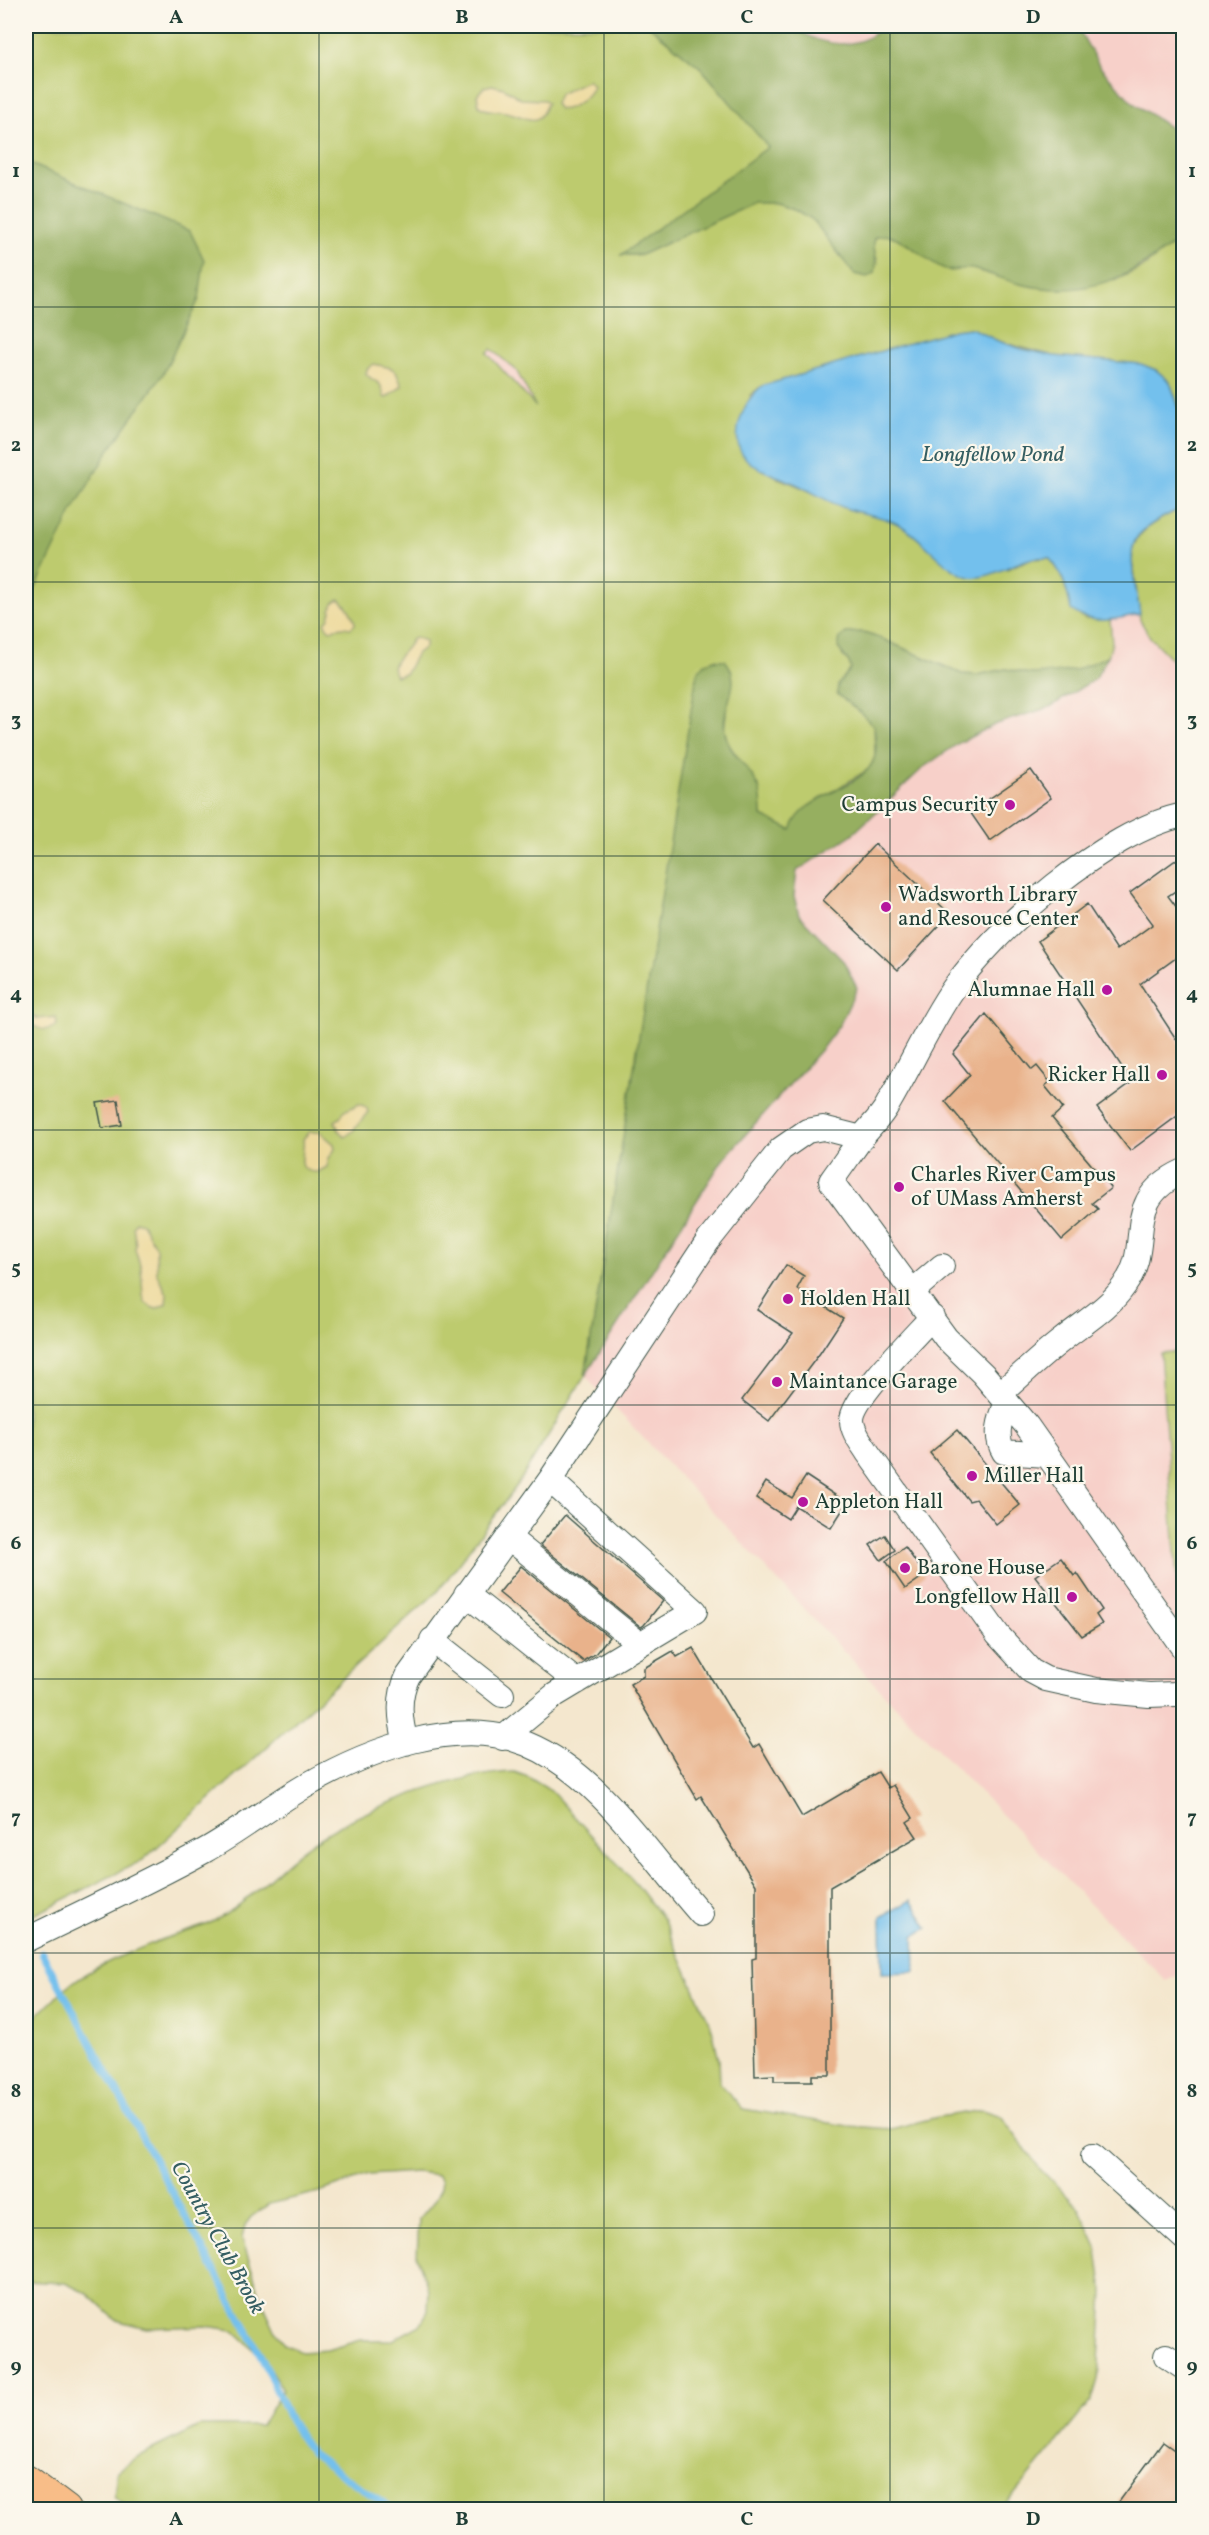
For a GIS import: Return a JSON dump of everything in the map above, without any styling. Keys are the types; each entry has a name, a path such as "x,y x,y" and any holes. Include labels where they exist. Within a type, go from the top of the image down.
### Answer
{"main road":[{"path":"26,2480 66,2510"}],"lane":[{"path":"1184,815 1152,823 1103,850 1016,920 987,949 950,993 910,1062 888,1106 831,1181 914,1290 946,1338 1004,1398 1047,1455 1184,1649"},
{"path":"406,1743 402,1723 401,1693 408,1676 550,1480 708,1241 781,1149 807,1131 822,1128 862,1138"},
{"path":"1047,1455 1004,1452 999,1445 998,1433 1004,1398 1043,1355 1114,1299 1124,1286 1135,1263 1144,1205 1151,1194 1164,1182 1184,1171"},
{"path":"914,1290 942,1266"},
{"path":"932,1317 869,1387 853,1413 852,1421 855,1430 868,1453 998,1635 1031,1671 1046,1679 1096,1690 1149,1695 1175,1694 1184,1691"},
{"path":"503,1738 555,1695 695,1611 550,1480"},
{"path":"508,1537 640,1644"},
{"path":"466,1594 577,1682"},
{"path":"432,1640 502,1695"},
{"path":"26,1940 201,1852 308,1785 363,1759 406,1743 462,1734 503,1738 527,1744 568,1767 615,1811 700,1914"},
{"path":"1093,2156 1184,2238"}],"shaded area":[{"name":"Charles River Campus of UMass Amherst","path":"649,26 1183,26 1184,1972 1166,1981 904,1715 585,1376 709,602 487,353 768,147 701,68"}],"green space":[{"path":"26,26 649,26 701,68 769,147 622,255 641,255 754,202 777,203 797,210 813,219 827,236 878,263 873,246 874,238 890,234 950,271 969,268 1044,288 1118,279 1143,267 1184,236 1183,420 1170,382 1156,370 1141,364 1054,356 998,341 971,328 954,330 762,386 750,395 777,478 845,508 895,522 922,541 954,570 1007,569 1030,559 1049,558 1061,576 1072,610 1085,619 1110,620 1112,643 1108,656 1076,670 1054,673 1030,674 1006,669 977,675 962,674 880,638 860,632 842,655 849,662 851,669 837,694 874,726 875,757 869,769 807,807 791,830 762,816 759,786 729,745 724,730 726,714 717,659 705,663 698,672 585,1376 518,1484 439,1590 143,1860 26,1919","holes":["491,349 516,370 536,407 487,353"]},
{"path":"649,26 794,26 815,39 839,44 862,40 882,26 1077,26 1100,67 1133,103 1183,136 1183,236 1146,263 1127,273 1087,287 1066,289 1020,284 972,269 949,270 930,261 902,241 883,235 874,238 875,273 867,277 854,274 813,220 797,210 777,203 754,203 641,255 621,255 768,147 701,68"},
{"path":"26,162 190,231 204,260 199,299 163,374 107,453 72,512 26,608"},
{"path":"1183,507 1183,671 1150,637 1140,620 1132,551 1146,529"},
{"path":"860,632 880,638 962,674 977,675 1006,669 1030,674 1054,673 1076,670 1108,656 1095,679 1050,707 996,724 959,743 924,767 854,833 797,871 794,896 799,915 844,962 857,988 840,1024 823,1047 722,1161 585,1376 697,673 703,666 716,660 725,660 731,669 732,686 724,722 727,740 756,781 761,798 762,816 791,830 797,818 807,808 858,778 868,769 874,759 876,746 874,726 837,694 838,684 851,669 849,662 838,648 840,638 846,633"},
{"path":"1183,1351 1184,1592 1178,1592 1160,1353"},
{"path":"514,1772 528,1777 551,1791 637,1885 663,1919 712,2029 719,2060 720,2083 743,2109 848,2126 891,2129 938,2117 983,2110 1001,2116 1040,2169 1079,2208 1096,2244 1103,2291 1098,2379 1092,2400 1013,2496 998,2509 131,2510 114,2496 117,2472 135,2458 199,2426 261,2426 283,2389 261,2356 233,2330 206,2326 146,2328 116,2320 88,2294 65,2283 26,2281 26,2027 80,1977 125,1954 204,1926 223,1916 247,1899 302,1850 348,1822 375,1809 433,1788 489,1774","holes":["417,2172 438,2175 442,2180 441,2188 435,2200 419,2219 417,2257 429,2291 428,2311 420,2325 393,2340 360,2340 327,2350 302,2352 284,2345 261,2299 242,2238 245,2225 251,2217 269,2204 319,2192 368,2175"]}],"sand":[{"path":"588,80 593,86 584,98 574,106 559,109 555,104 559,94"},
{"path":"492,85 504,88 521,99 545,100 547,103 544,111 532,120 479,106 477,95 484,87"},
{"path":"374,364 391,368 396,372 402,386 386,398 380,384 366,374 367,369"},
{"path":"339,599 349,610 355,624 351,628 342,627 330,630 325,623 329,618 333,603"},
{"path":"412,639 425,641 425,647 417,653 406,673 396,676 395,661"},
{"path":"26,1009 37,1019 56,1017 57,1025 48,1029 37,1027 26,1020"},
{"path":"359,1104 366,1107 368,1112 353,1131 345,1137 339,1131 335,1121 344,1111"},
{"path":"309,1132 320,1132 334,1144 335,1149 329,1158 327,1167 318,1172 305,1169 303,1166 303,1139"},
{"path":"136,1221 142,1223 156,1248 157,1274 167,1294 166,1304 156,1309 145,1302 143,1295 141,1268 135,1249 133,1226"}],"water":[{"name":"Longfellow Pond","path":"971,328 998,341 1054,356 1141,364 1156,370 1170,382 1183,420 1183,507 1151,524 1140,534 1133,546 1132,565 1140,614 1096,620 1071,610 1061,575 1049,558 1030,559 984,576 970,577 961,574 943,562 900,525 842,507 763,470 745,457 739,448 737,435 740,420 751,397 762,386 954,330"},
{"path":"911,1900 928,1928 914,1936 915,1972 882,1973 881,1917"}],"building":[{"name":"Campus Security","path":"1031,770 1051,798 990,841 970,812"},
{"name":"Wadsworth Library and Resouce Center","path":"875,844 950,914 898,970 823,900"},
{"path":"1184,854 1184,885 1168,896 1184,917 1184,952 1140,984 1184,1051 1184,1111 1130,1151 1097,1108 1132,1082 1038,941 1087,904 1117,950 1153,924 1130,893"},
{"path":"986,1014 1032,1070 1037,1066 1050,1082 1045,1086 1063,1108 1052,1118 1111,1188 1092,1203 1098,1209 1062,1240 945,1101 970,1075 953,1054"},
{"path":"118,1100 122,1125 102,1128 97,1103"},
{"path":"786,1265 804,1276 797,1289 843,1318 769,1421 742,1400 793,1333 757,1310"},
{"name":"Miller Hall","path":"957,1430 1020,1505 996,1524 976,1499 969,1501 930,1453"},
{"name":"Appleton Hall","path":"806,1476 847,1503 831,1528 796,1506 788,1519 756,1498 766,1482 792,1498"},
{"path":"565,1515 663,1601 644,1625 641,1627 540,1545"},
{"path":"885,1535 895,1550 881,1560 870,1545"},
{"name":"Barone House","path":"905,1547 925,1575 905,1589 886,1561"},
{"name":"Longfellow Hall","path":"1061,1558 1074,1576 1077,1573 1102,1610 1096,1615 1102,1624 1082,1636 1035,1576"},
{"path":"521,1566 609,1637 595,1654 583,1661 499,1593"},
{"path":"693,1648 753,1748 759,1744 802,1817 878,1772 888,1788 893,1785 913,1818 907,1822 917,1837 830,1887 830,2075 812,2075 812,2081 774,2081 774,2075 755,2076 752,1959 756,1958 756,1885 701,1796 697,1799 630,1684 644,1676 644,1668 673,1651 677,1657"},
{"path":"1163,2442 1184,2457 1184,2510 1113,2510"}],"waterway":[{"name":"Country Club Brook","path":"42,1953 261,2356 290,2421 311,2453 393,2510"}],"place":[{"name":"Campus Security","path":"1010,805"},
{"name":"Wadsworth Library and Resouce Center","path":"886,907"},
{"name":"Alumnae Hall","path":"1107,990"},
{"name":"Ricker Hall","path":"1162,1075"},
{"name":"Charles River Campus of UMass Amherst","path":"899,1187"},
{"name":"Holden Hall","path":"788,1299"},
{"name":"Maintance Garage","path":"777,1382"},
{"name":"Miller Hall","path":"972,1476"},
{"name":"Appleton Hall","path":"803,1502"},
{"name":"Barone House","path":"905,1568"},
{"name":"Longfellow Hall","path":"1072,1597"}]}
